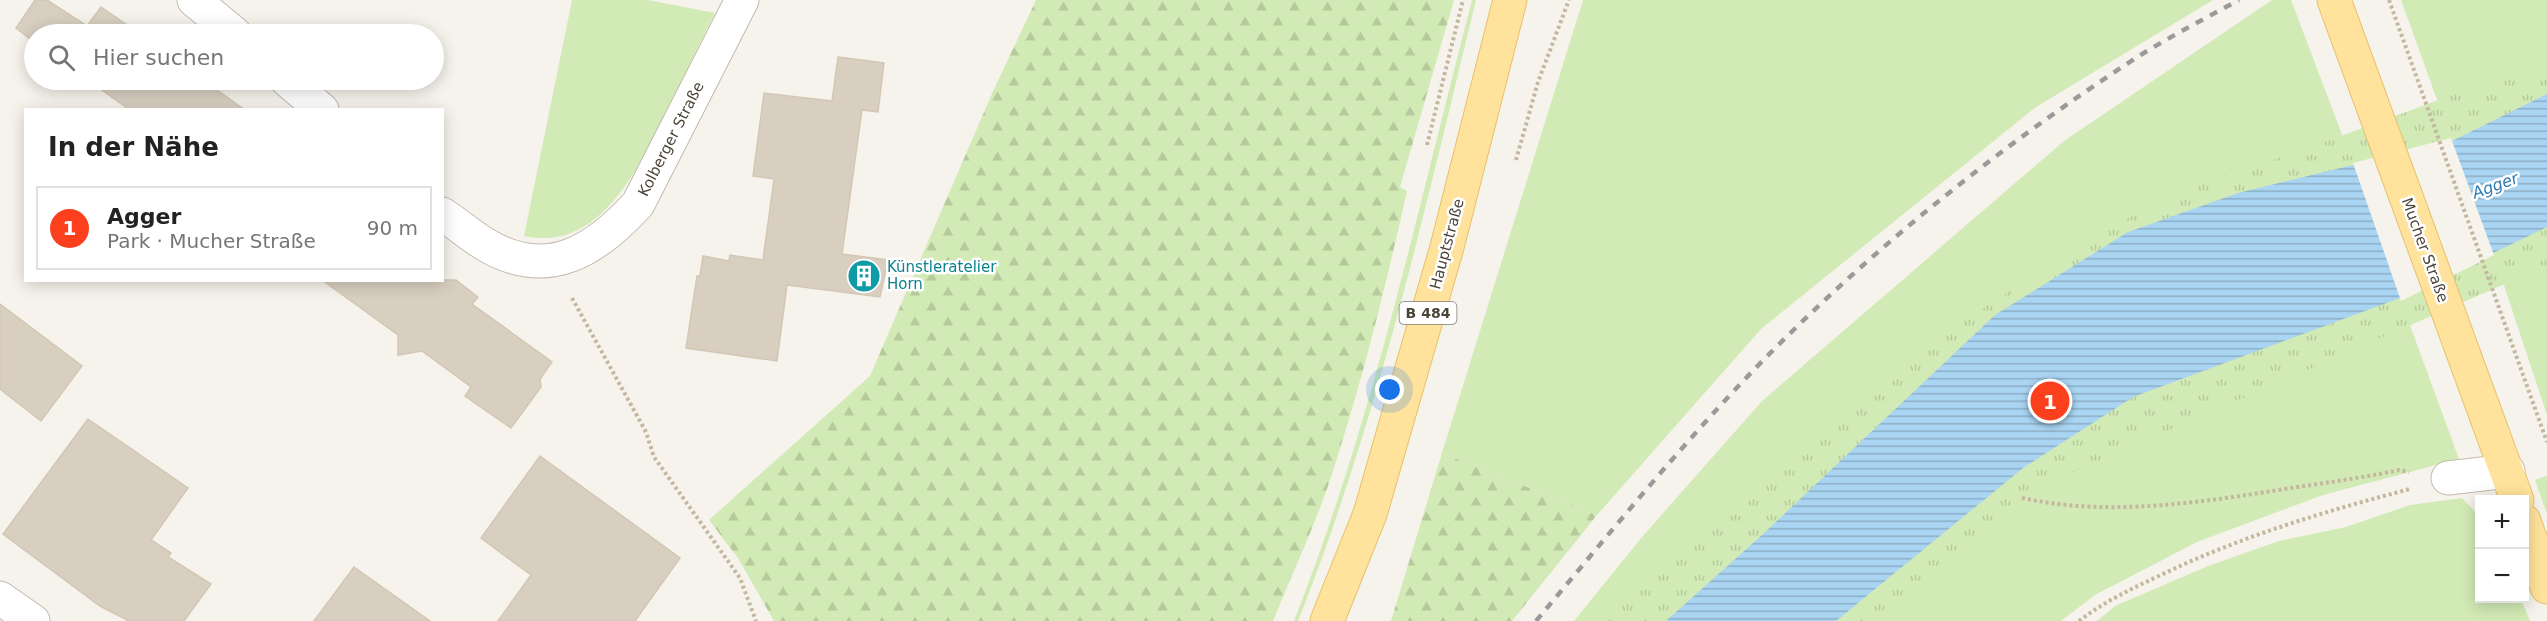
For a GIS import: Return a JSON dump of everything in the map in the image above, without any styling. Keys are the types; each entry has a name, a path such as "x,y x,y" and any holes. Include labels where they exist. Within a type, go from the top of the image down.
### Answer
{"main road":[{"name":"Hauptstraße","path":"1327,621 1373,503 1447,247 1510,0"},
{"name":"Mucher Straße","path":"2334,0 2354,49 2475,390 2512,485"},
{"path":"2529,535 2547,587"}],"street":[{"path":"194,0 223,24"},
{"name":"Kolberger Straße","path":"444,215 489,247 528,260 552,262 591,246 613,231 638,204 742,0"},
{"path":"299,90 320,108"},
{"path":"2448,478 2512,485"},
{"path":"0,598 33,621"}],"path":[{"path":"2389,0 2547,442"},
{"path":"552,262 646,432 654,457 740,578 756,621"},
{"path":"2022,498 2060,506 2189,504 2338,483 2399,470 2448,478"},
{"path":"2079,621 2104,602 2205,554 2335,508 2448,478"}],"green space":[{"path":"572,0 648,0 715,13 645,154 615,199 596,218 575,231 551,238 524,236"},
{"path":"1036,0 1454,0 1400,187 1407,191 1381,303 1351,413 1322,503 1273,621 774,621 738,558 709,520 870,376 994,89"},
{"path":"1472,0 1476,0 1438,157 1376,391 1327,545 1298,621 1294,621 1348,468 1371,391 1413,236"},
{"path":"1583,0 2213,0 2036,107 1761,329 1597,515 1442,453"},
{"path":"2272,0 2291,0 2354,166 1666,621 1574,621 1642,537 1762,401 2064,141"},
{"path":"2401,0 2547,0 2547,94 2452,141"},
{"name":"Agger","path":"2547,69 2547,269 2530,273 2068,474 1886,621 1584,621 1955,327 2101,231 2203,182 2295,153 2452,95"},
{"path":"2547,227 2547,415 2493,252"},
{"path":"2400,298 2459,459 2323,495 2197,542 2095,595 2061,621 1836,621 2023,468"},
{"path":"1442,453 1597,515 1512,621 1391,621"},
{"path":"2547,477 2547,514 2535,480"},
{"path":"2462,498 2475,512 2475,603 2523,603 2530,621 2097,621 2115,606 2208,566 2279,541 2346,527 2410,505"}],"water":[{"name":"Agger","path":"2547,94 2547,227 2400,298 2133,397 2023,468 1836,621 1666,621 1762,535 1995,315 2128,232 2238,193 2452,141"}],"pier":[{"path":"2451,138 2494,255 2401,301 2353,163"}],"building":[{"path":"35,0 47,0 84,24 24,24 24,34 16,28"},
{"path":"101,7 126,24 88,24"},
{"path":"838,57 884,63 878,112 862,110 842,254 888,260 880,297 787,285 777,361 686,348 697,276 700,276 703,256 729,261 730,255 763,260 774,179 753,176 764,93 832,101"},
{"path":"102,90 217,90 242,108 127,108"},
{"path":"444,280 456,280 478,297 472,304 552,362 540,379 541,387 511,428 465,396 471,387 422,351 398,355 398,335 325,282 444,282"},
{"path":"0,304 82,366 41,421 0,389"},
{"path":"88,419 188,488 151,540 171,553 168,557 211,584 184,621 129,621 100,606 3,534"},
{"path":"540,456 680,558 635,621 498,621 531,575 481,538"},
{"path":"354,567 430,621 314,621"}],"railway":[{"path":"1536,621 1656,478 1731,394 1824,301 1874,256 1977,171 2084,93 2139,56 2239,0"}],"place":[{"name":"Künstleratelier Horn","path":"864,276"},
{"name":"Agger","path":"2050,401"}]}
